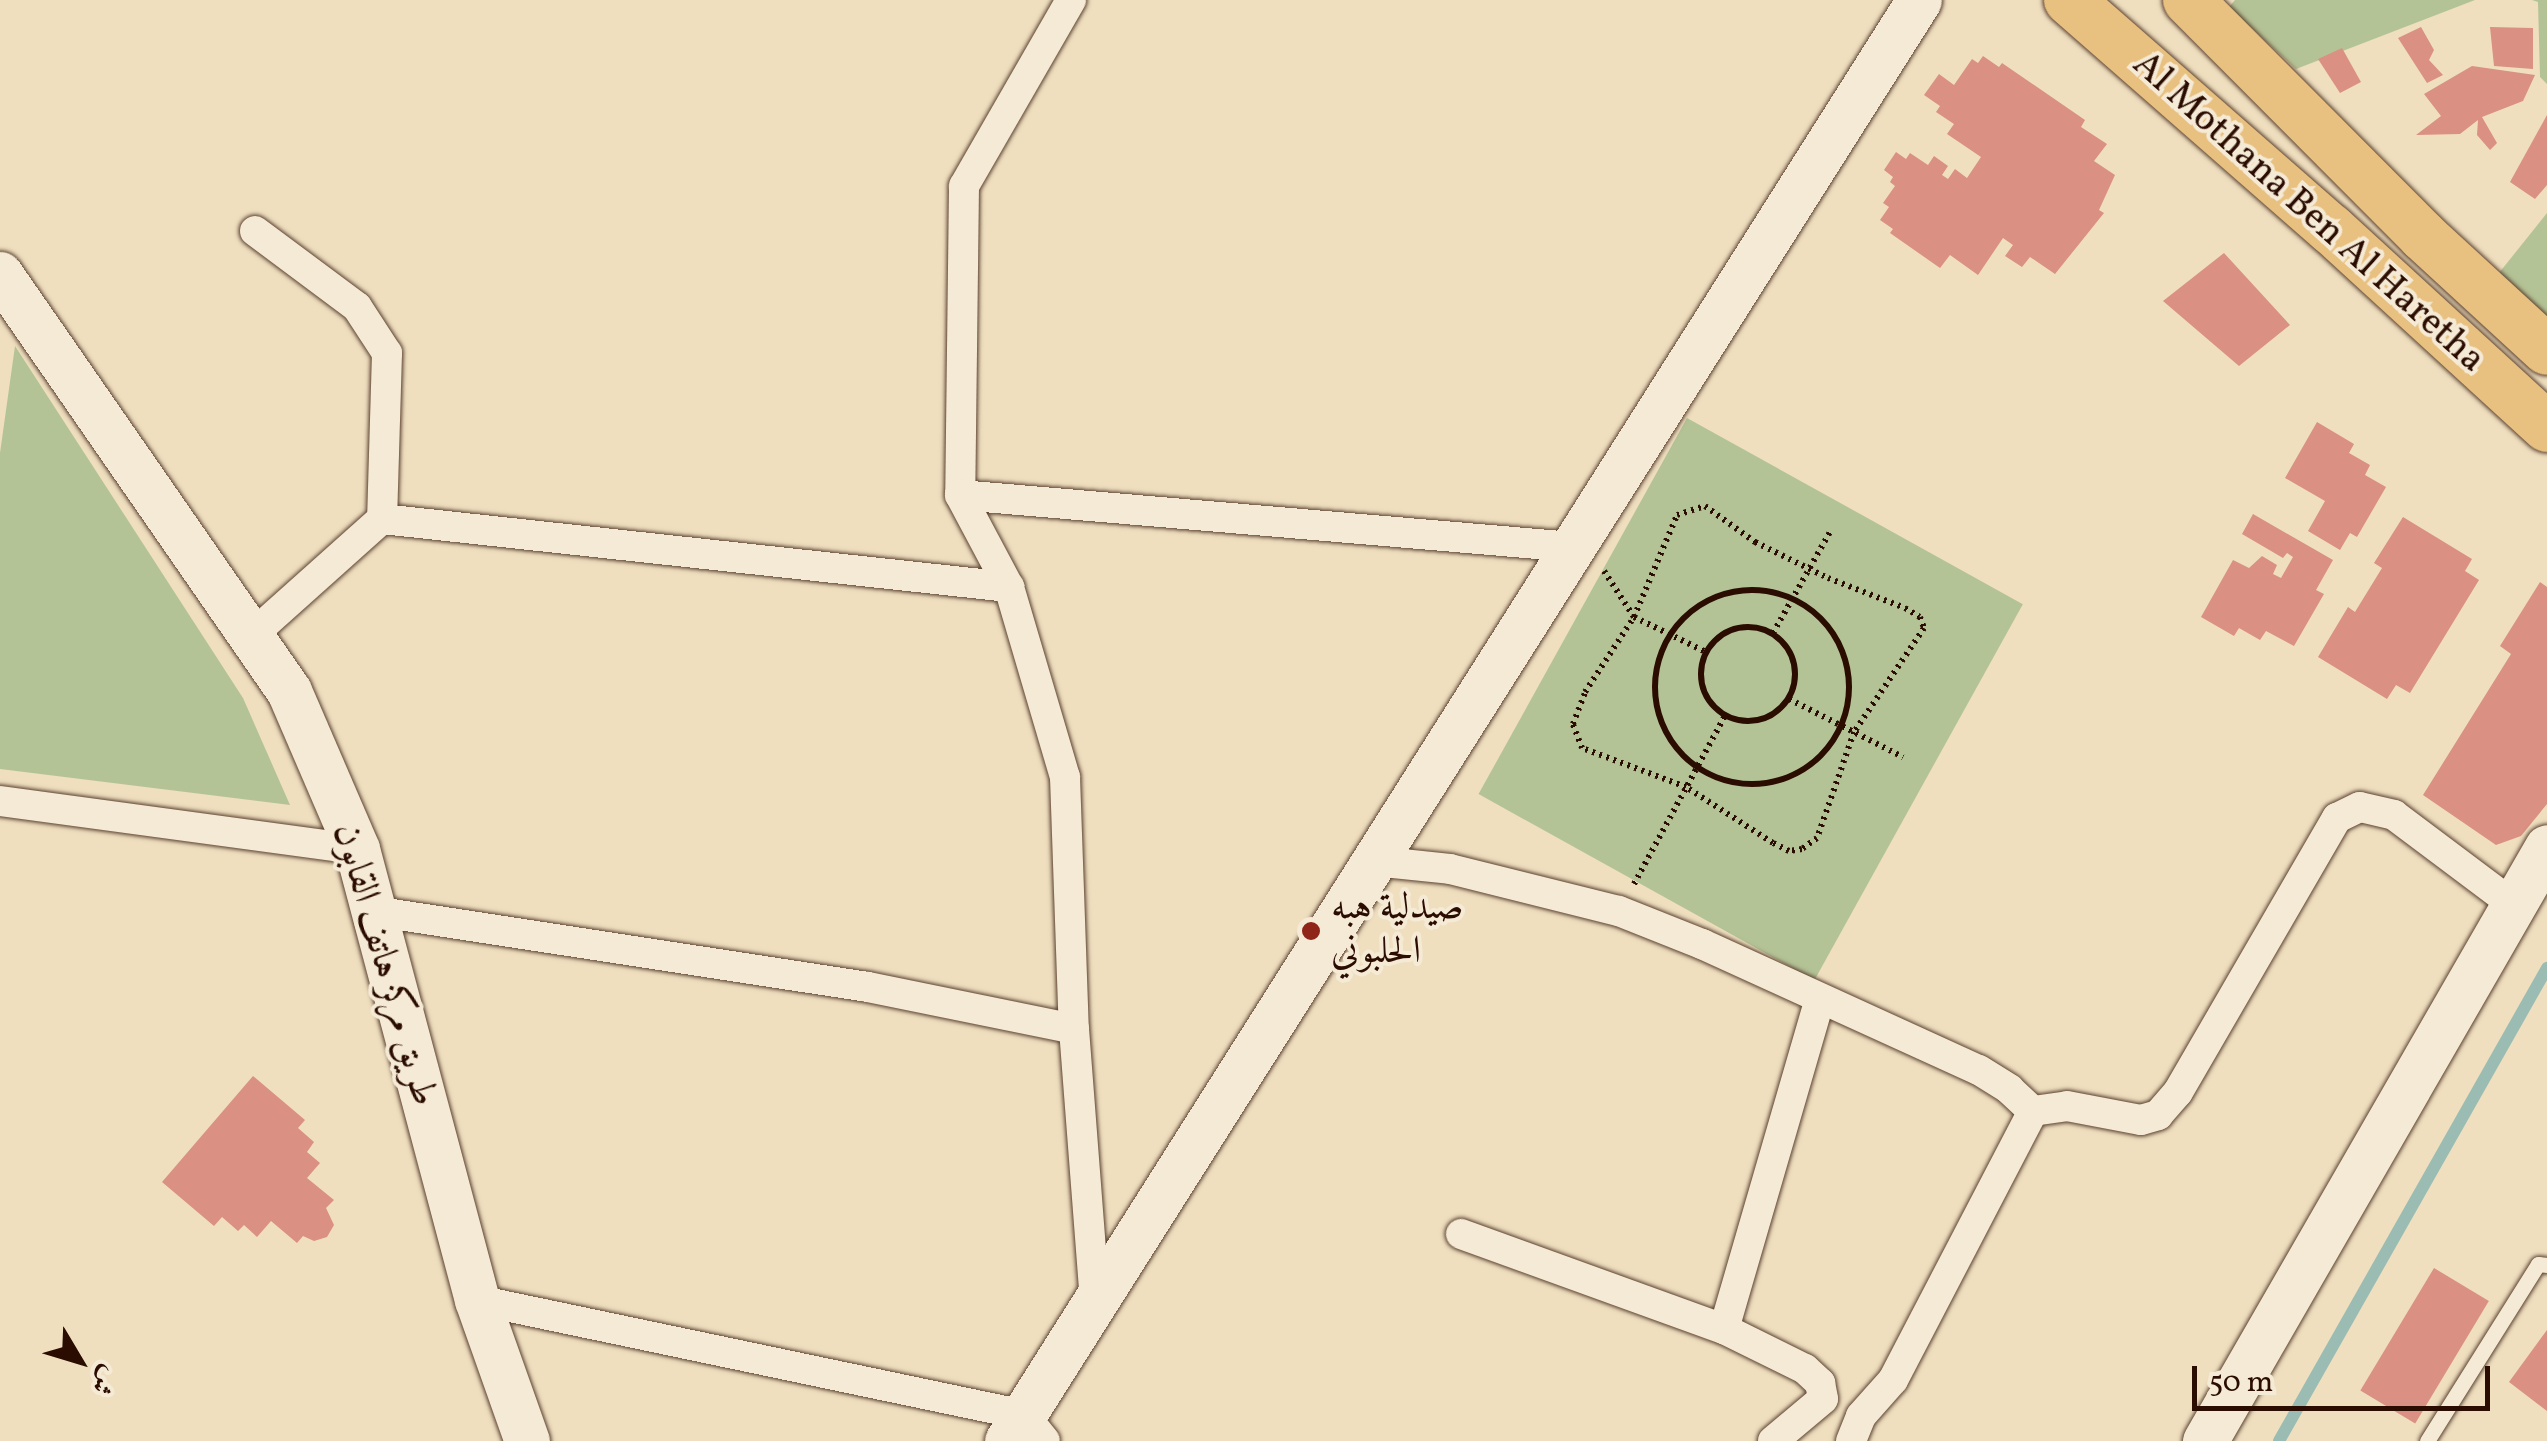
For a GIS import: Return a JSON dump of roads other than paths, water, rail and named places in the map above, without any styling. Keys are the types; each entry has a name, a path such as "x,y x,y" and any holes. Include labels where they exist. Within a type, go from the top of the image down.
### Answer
{"main road":[{"path":"1026,1432 1094,1304 1919,0"},
{"name":"Al Mothana Ben Al Haretha","path":"2069,0 2331,229 2547,426"},
{"name":"Al Mothana Ben Al Haretha","path":"2188,0 2423,236 2547,350"},
{"name":"طريق مركز هاتف القابون","path":"0,274 289,690 357,850 477,1300 528,1441"},
{"path":"2205,1441 2547,846"}],"street":[{"path":"1071,0 964,186 960,494 1009,587 1065,777 1074,1029 1094,1304"},
{"path":"251,636 382,519 388,353 357,307 255,231"},
{"path":"960,494 1573,548"},
{"path":"382,519 1009,587"},
{"path":"0,801 357,850"},
{"path":"2033,1111 2067,1106 2141,1120 2158,1115 2178,1092 2337,818 2360,807 2394,815 2514,905"},
{"path":"1374,861 1450,869 1619,911 1702,944 1819,1001 1858,1013 1979,1070 2009,1089 2033,1111"},
{"path":"373,911 868,986 1074,1029"},
{"path":"1724,1330 1819,1001"},
{"path":"1460,1234 1724,1330 1805,1369 1820,1383 1823,1399 1856,1428 1893,1380 2033,1111"},
{"path":"477,1300 1026,1432"},
{"path":"1773,1441 1823,1399"}],"lane":[{"path":"2427,1441 2538,1264 2547,1266"}],"waterway":[{"path":"2279,1441 2547,968"}],"place":[{"name":"صيدلية هبه الحلبوني","path":"1311,931"}]}
